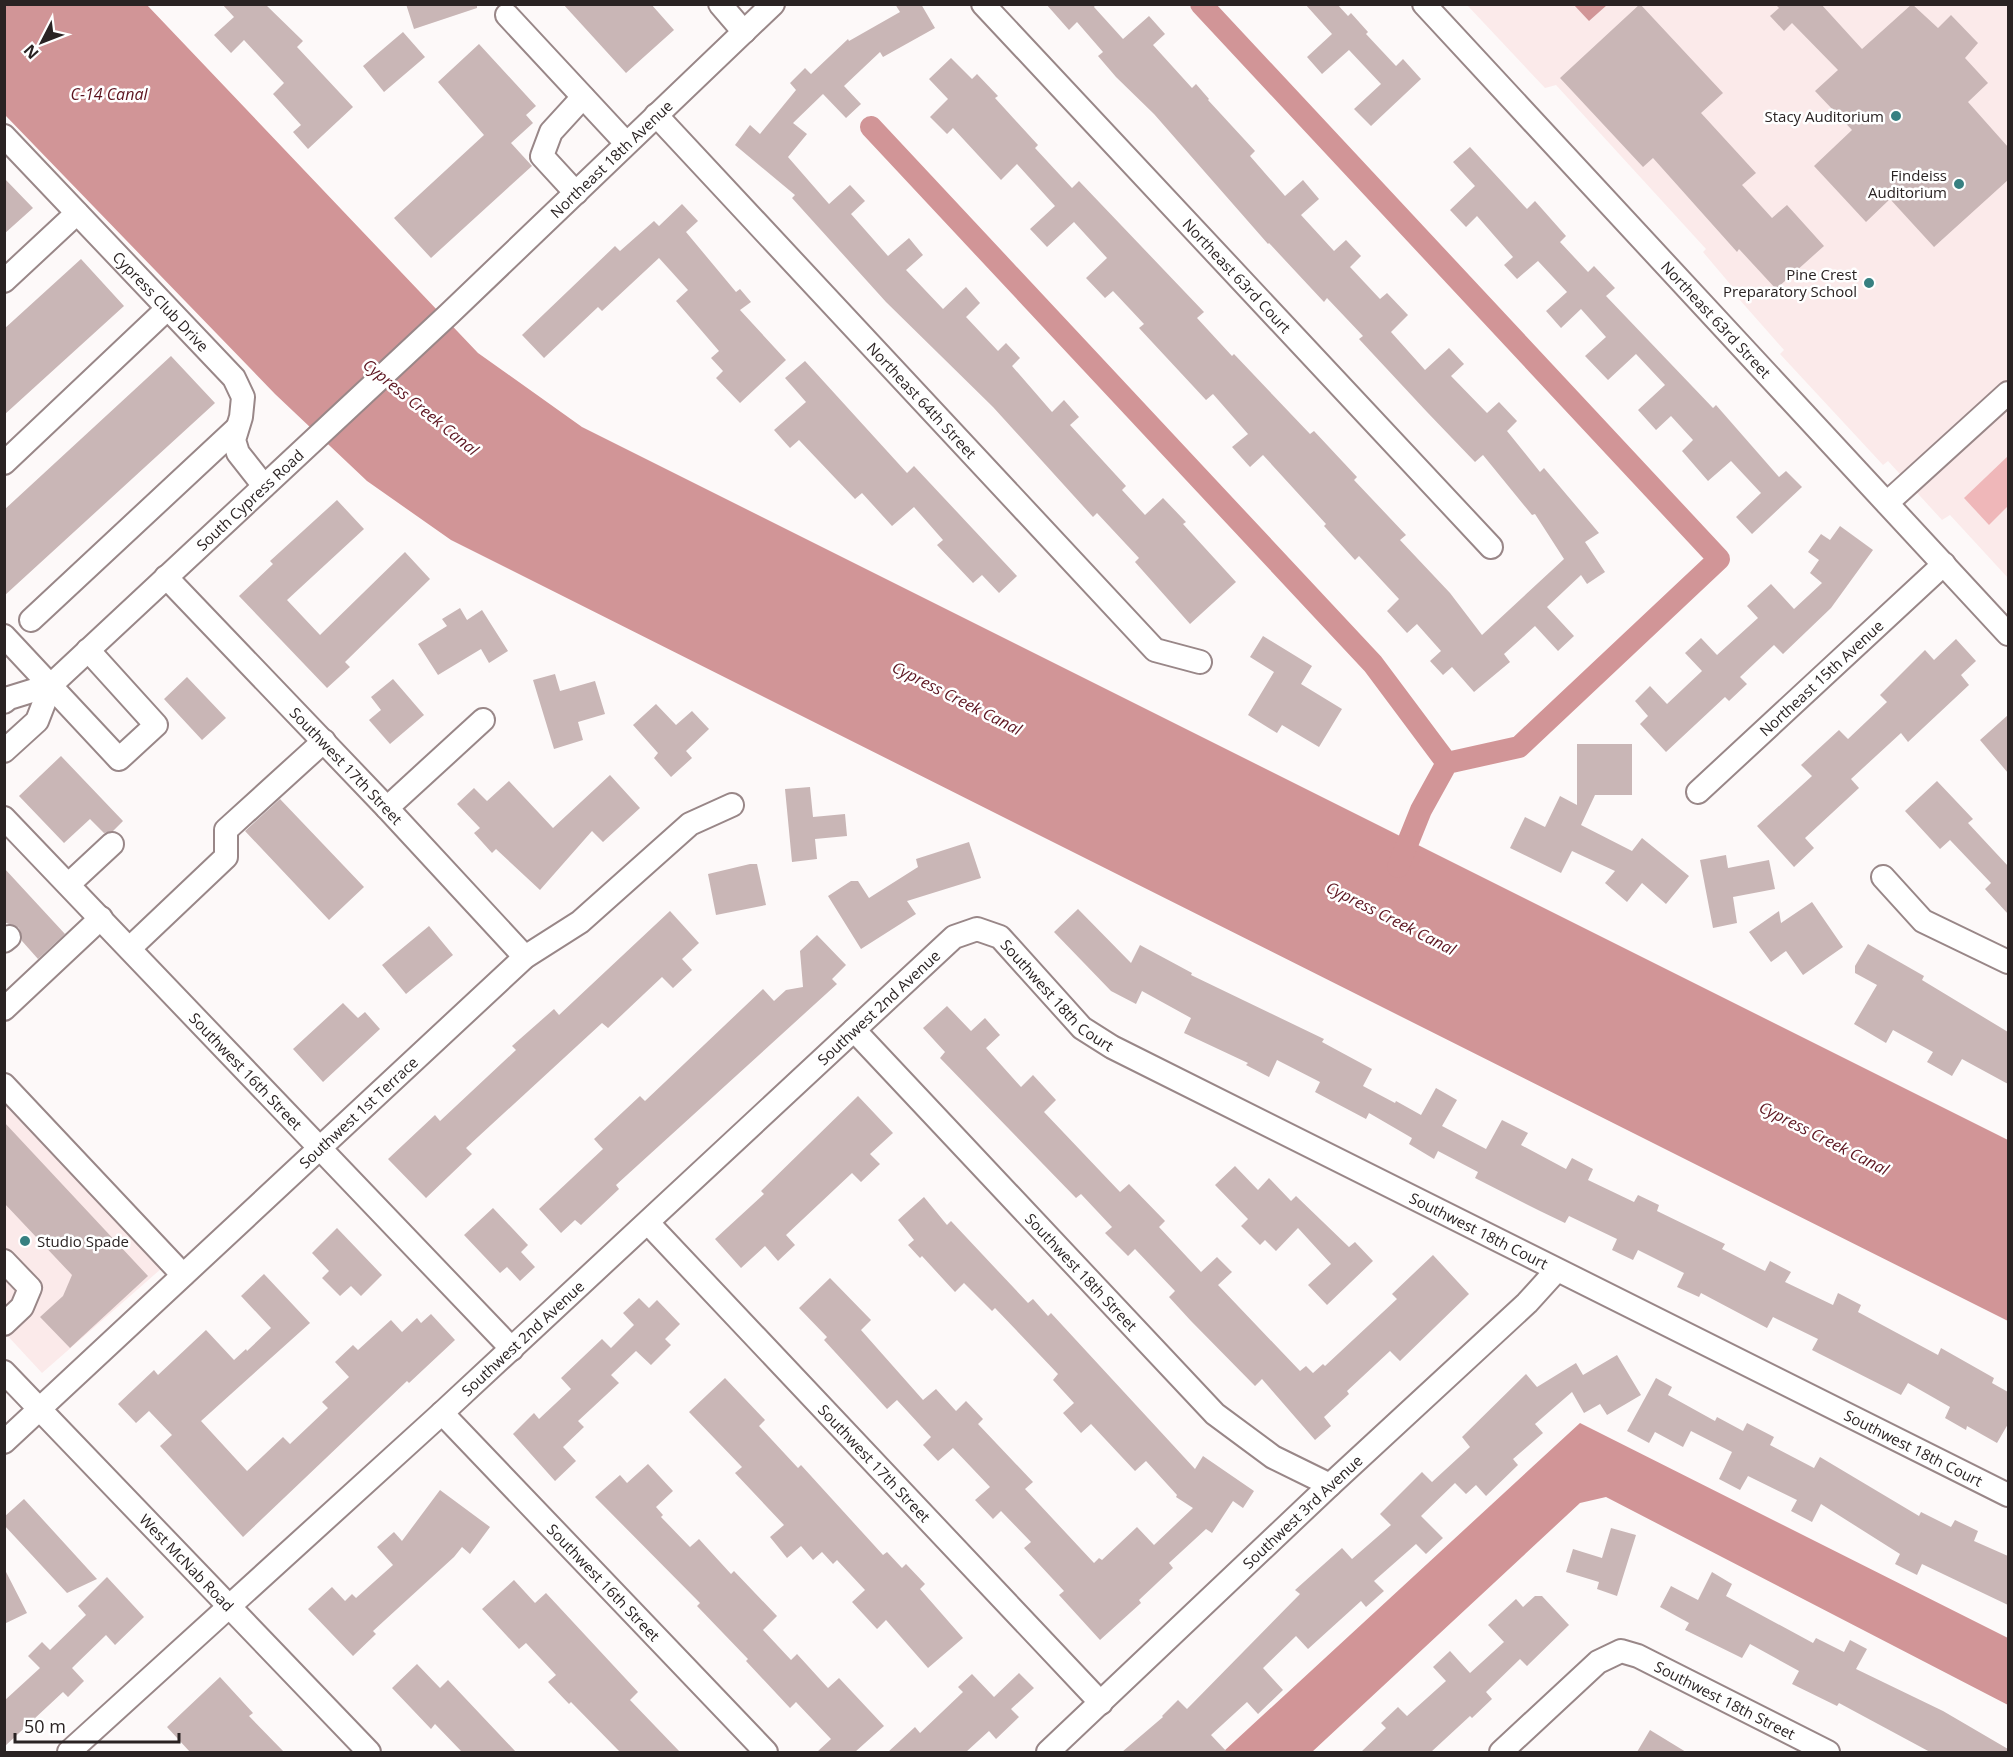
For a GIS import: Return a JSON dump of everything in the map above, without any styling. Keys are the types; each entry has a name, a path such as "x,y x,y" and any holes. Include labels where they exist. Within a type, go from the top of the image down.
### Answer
{"street":[{"path":"720,4 744,32"},
{"name":"Northeast 18th Avenue","path":"449,314 773,4"},
{"name":"Northeast 63rd Court","path":"983,4 1491,547"},
{"name":"Northeast 63rd Street","path":"1424,4 2008,634"},
{"path":"507,15 626,143"},
{"path":"576,192 542,156 551,132 583,97"},
{"name":"Northeast 64th Street","path":"656,115 1155,650 1200,662"},
{"name":"Cypress Club Drive","path":"4,136 234,378 243,397 241,417 234,440 238,453 264,486"},
{"path":"4,281 77,213"},
{"path":"4,463 167,309"},
{"name":"South Cypress Road","path":"4,751 37,721 51,685 449,314"},
{"path":"1887,503 2008,393"},
{"path":"31,620 236,429"},
{"name":"Northeast 15th Avenue","path":"1698,792 1944,564"},
{"name":"Southwest 17th Street","path":"166,577 324,741 525,957"},
{"path":"4,636 119,759 156,725 88,650"},
{"name":"South Cypress Road","path":"4,702 9,698 51,685"},
{"path":"387,808 483,720"},
{"path":"130,948 226,857 226,830 324,741"},
{"name":"Southwest 1st Terrace","path":"4,1442 525,957 580,922 690,824 732,805"},
{"name":"Southwest 16th Street","path":"4,818 321,1146 512,1348"},
{"path":"69,884 112,843"},
{"path":"1883,877 1923,921 2008,962"},
{"path":"4,1009 101,918"},
{"name":"Southwest 2nd Avenue","path":"69,1752 442,1413 954,937 977,929"},
{"name":"Southwest 18th Court","path":"977,929 1000,937 1082,1028 1112,1047 2008,1495"},
{"name":"Southwest 18th Street","path":"854,1030 1215,1414 1273,1457 1330,1485"},
{"path":"4,1085 183,1275"},
{"name":"Southwest 17th Street","path":"648,1222 1101,1703"},
{"path":"4,1261 30,1288 22,1307 4,1324"},
{"name":"Southwest 3rd Avenue","path":"1048,1752 1330,1485 1527,1303 1556,1271"},
{"name":"West McNab Road","path":"4,1372 369,1752"},
{"name":"Southwest 16th Street","path":"442,1413 766,1752"},
{"name":"Southwest 18th Street","path":"1501,1752 1598,1662 1621,1651 1638,1656 1828,1752"}],"shaded area":[{"name":"Pine Crest Preparatory School","path":"1467,5 2008,5 2008,578 1950,515 1942,520 1888,461 1883,465 1780,354 1784,350 1739,299 1736,291 1703,252 1706,249 1556,85 1545,88"},
{"path":"2008,456 2008,506 1989,525 1964,498"},
{"path":"4,1101 162,1268 42,1373 5,1333"}],"water":[{"name":"C-14 Canal","path":"5,5 147,5 478,353 582,427 2008,1140 2008,1321 451,540 367,481 275,394 5,115"},
{"path":"1574,5 1607,5 1589,21"},
{"path":"1580,1423 2008,1638 2008,1705 1606,1497 1580,1503 1312,1752 1223,1752"}],"building":[{"path":"222,4 265,4 303,41 297,47 353,107 308,149 293,132 301,125 273,94 284,83 244,40 231,53 214,35 234,17"},
{"path":"406,4 477,4 477,8 414,29"},
{"path":"563,4 651,4 674,30 626,73"},
{"path":"895,4 921,4 935,28 883,57 880,52 844,86 861,104 846,118 823,94 793,123 807,134 788,157 829,204 850,185 865,201 851,214 888,256 909,238 923,255 906,270 943,309 966,287 980,303 966,317 998,351 1006,343 1020,358 1012,366 1052,412 1064,400 1079,417 1070,425 1126,486 1122,490 1145,515 1163,498 1186,522 1183,524 1236,582 1190,624 1135,562 1139,558 1097,513 1093,517 993,407 886,302 792,198 795,195 735,145 750,125 760,134 796,90 790,83 805,68 811,74 848,39 849,41 900,12"},
{"path":"1046,4 1096,4 1094,7 1123,39 1149,16 1165,34 1153,45 1192,88 1196,84 1255,151 1250,156 1285,196 1303,180 1319,199 1301,215 1334,251 1346,240 1361,256 1350,267 1380,299 1387,293 1408,315 1391,332 1425,370 1449,348 1464,364 1451,376 1487,413 1499,402 1517,421 1507,431 1540,472 1544,468 1599,533 1585,542 1605,572 1587,584 1581,575 1547,607 1574,636 1558,651 1535,626 1504,654 1510,662 1474,692 1452,667 1443,675 1430,661 1441,651 1417,624 1407,633 1387,611 1399,599 1359,556 1355,560 1324,526 1326,524 1263,455 1250,467 1232,447 1248,434 1213,394 1206,400 1139,328 1144,324 1113,291 1105,298 1086,278 1107,258 1074,222 1047,247 1030,229 1055,206 1017,164 1001,180 953,128 947,134 930,117 948,99 929,79 951,58 972,79 977,74 998,96 995,98 1038,145 1035,148 1072,188 1079,181 1204,312 1197,318 1232,356 1234,354 1310,434 1314,431 1357,477 1354,480 1406,535 1400,540 1450,593 1482,635 1564,559 1535,514 1532,515 1483,455 1475,462 1359,339 1363,336 1327,298 1324,302 1268,244 1154,114 1116,77 1098,56 1103,52 1077,22 1069,30"},
{"path":"1305,4 1337,4 1348,16 1351,13 1368,32 1366,34 1396,66 1403,59 1421,79 1371,126 1354,109 1381,84 1349,50 1322,74 1307,57 1332,34"},
{"path":"1640,4 1723,93 1701,113 1756,173 1742,185 1772,218 1787,205 1824,246 1776,289 1739,249 1737,252 1653,158 1643,167 1560,78"},
{"path":"1775,4 1821,4 1862,49 1912,4 1938,28 1951,15 1978,43 1965,58 1988,83 1968,102 2008,147 2008,180 1934,247 1890,199 1866,222 1814,166 1852,130 1815,91 1838,70 1792,23 1784,31 1770,16 1779,8"},
{"path":"403,32 425,57 384,92 363,66"},
{"path":"479,44 536,106 526,115 533,123 511,143 532,166 431,258 394,218 484,135 438,82"},
{"path":"1470,147 1527,209 1535,201 1566,236 1560,242 1588,272 1594,266 1615,288 1606,296 1713,408 1716,405 1779,477 1786,471 1802,487 1752,534 1736,517 1761,493 1731,461 1708,481 1682,451 1693,440 1671,416 1656,430 1638,410 1665,385 1636,354 1608,380 1585,356 1606,337 1581,309 1561,328 1546,311 1567,292 1538,261 1517,279 1504,265 1513,257 1477,216 1466,227 1450,210 1475,186 1453,162"},
{"path":"4,178 33,208 4,234"},
{"path":"682,204 698,221 686,232 736,292 740,289 751,302 740,310 786,360 740,403 716,378 723,371 711,358 719,351 676,301 688,290 659,258 602,311 598,307 544,358 522,335 615,246 620,251 654,221 659,226"},
{"path":"81,259 124,306 4,415 4,329"},
{"path":"171,356 215,403 4,596 4,510"},
{"path":"805,361 907,473 914,466 1017,576 999,593 982,575 973,583 937,545 943,540 914,507 892,526 862,493 855,499 799,440 790,448 774,430 806,402 785,378"},
{"path":"337,500 364,529 287,600 320,635 405,552 430,579 345,662 350,667 327,688 239,596 273,564 270,561"},
{"path":"1840,526 1873,550 1831,608 1783,654 1774,645 1740,677 1747,684 1729,701 1725,697 1666,752 1640,724 1648,716 1635,701 1650,686 1667,704 1702,671 1685,653 1701,638 1717,655 1758,618 1747,606 1771,584 1794,609 1822,583 1810,573 1819,560 1808,552 1821,534 1830,540"},
{"path":"460,608 467,620 482,610 508,651 489,663 481,649 438,675 418,644 447,626 442,619"},
{"path":"1263,636 1312,666 1301,684 1342,709 1319,747 1282,725 1277,733 1248,715 1274,672 1250,657"},
{"path":"1956,639 1976,661 1961,675 1969,685 1908,742 1901,733 1851,779 1859,788 1805,838 1814,848 1794,867 1757,826 1812,776 1801,765 1839,730 1848,739 1887,702 1880,695 1925,650 1934,660"},
{"path":"555,674 560,691 595,681 605,714 578,722 583,740 554,749 533,680"},
{"path":"187,677 226,718 202,740 164,699"},
{"path":"393,679 424,715 390,744 369,720 381,710 371,697"},
{"path":"656,704 676,725 692,711 709,729 686,751 692,758 671,777 654,758 658,753 633,725"},
{"path":"2008,715 2008,773 1980,740"},
{"path":"1577,744 1632,744 1632,795 1595,795 1581,825 1632,851 1642,838 1689,876 1666,904 1642,883 1627,902 1605,883 1615,871 1572,851 1561,873 1510,848 1525,817 1545,827 1560,796 1577,805"},
{"path":"61,756 123,821 113,831 104,833 90,819 64,843 19,796"},
{"path":"610,775 640,808 603,842 592,831 540,890 496,849 492,853 474,833 480,828 457,804 474,788 487,801 509,781 553,828"},
{"path":"1937,781 1973,819 1968,823 2008,866 2008,914 1985,889 1991,883 1950,840 1940,849 1905,811"},
{"path":"810,787 813,817 845,814 847,836 815,839 817,859 792,862 785,789"},
{"path":"280,799 364,887 329,920 245,831"},
{"path":"969,842 981,878 907,901 916,914 861,949 828,896 851,881 858,881 869,898 918,867 916,859"},
{"path":"1726,855 1728,868 1769,860 1775,889 1733,897 1737,923 1713,928 1700,860"},
{"path":"757,864 766,905 716,915 708,874"},
{"path":"4,868 65,934 38,959 22,941 19,928 4,922"},
{"path":"1812,902 1843,947 1803,975 1786,951 1771,962 1749,932 1779,911 1781,923"},
{"path":"1078,909 1131,963 1140,945 1192,973 1191,975 1324,1039 1322,1042 1372,1069 1363,1086 1395,1103 1396,1101 1421,1115 1436,1088 1457,1100 1442,1126 1486,1149 1502,1120 1528,1133 1521,1145 1566,1169 1572,1158 1593,1169 1588,1180 1634,1202 1638,1195 1659,1205 1657,1211 1725,1244 1722,1249 1765,1271 1770,1261 1791,1272 1785,1282 1833,1305 1838,1293 1861,1305 1858,1312 1938,1355 1941,1348 1994,1378 1992,1383 2008,1392 2008,1424 1997,1443 1967,1426 1966,1430 1945,1418 1950,1407 1908,1383 1901,1395 1812,1350 1818,1339 1773,1317 1767,1328 1701,1293 1699,1297 1677,1287 1684,1273 1638,1250 1633,1260 1612,1250 1617,1239 1569,1216 1565,1223 1540,1211 1475,1178 1478,1172 1438,1151 1434,1159 1409,1144 1412,1138 1369,1113 1366,1119 1315,1092 1320,1082 1277,1060 1269,1077 1246,1065 1248,1063 1184,1033 1191,1018 1142,991 1136,1004 1111,991 1054,932"},
{"path":"670,911 699,943 682,959 692,970 673,988 662,977 608,1028 602,1023 466,1148 472,1154 426,1198 388,1159 435,1115 440,1121 516,1050 512,1046 554,1009 559,1015"},
{"path":"429,926 453,955 406,994 382,965"},
{"path":"817,935 846,965 832,979 837,984 616,1185 619,1189 581,1225 575,1220 561,1233 539,1209 603,1149 594,1139 640,1096 645,1101 763,989 774,1001 786,990 803,987 800,951"},
{"path":"1868,944 1924,976 1922,980 2008,1032 2008,1084 1962,1059 1952,1076 1927,1062 1933,1052 1893,1030 1886,1043 1854,1024 1877,985 1855,973 1855,966"},
{"path":"343,1003 358,1018 365,1012 380,1029 323,1082 293,1049"},
{"path":"947,1006 971,1031 985,1018 1000,1035 986,1048 1021,1087 1033,1075 1056,1100 1044,1112 1120,1192 1129,1184 1165,1221 1159,1227 1201,1272 1217,1257 1232,1272 1218,1285 1300,1371 1306,1366 1313,1373 1323,1364 1325,1366 1397,1299 1392,1294 1433,1255 1469,1294 1400,1361 1390,1351 1347,1391 1349,1394 1324,1417 1331,1426 1315,1440 1262,1379 1255,1386 1191,1321 1169,1297 1175,1291 1135,1249 1128,1256 1105,1233 1112,1227 1081,1194 1076,1198 940,1058 945,1052 923,1028"},
{"path":"858,1096 893,1133 870,1154 880,1164 861,1182 852,1173 786,1235 795,1245 778,1261 765,1246 741,1268 715,1239 764,1194 761,1191"},
{"path":"4,1122 148,1276 70,1348 40,1317 63,1296 72,1275 4,1203"},
{"path":"1235,1166 1258,1190 1269,1178 1291,1201 1296,1196 1349,1247 1355,1242 1373,1261 1327,1305 1308,1285 1331,1264 1298,1228 1276,1251 1265,1240 1260,1245 1241,1226 1248,1219 1215,1185"},
{"path":"924,1197 947,1225 951,1221 1028,1303 1033,1299 1048,1316 1051,1313 1195,1469 1203,1456 1254,1491 1243,1508 1233,1501 1212,1533 1206,1529 1169,1563 1173,1568 1139,1600 1141,1603 1100,1640 1059,1595 1064,1591 1024,1548 1031,1542 1001,1511 993,1519 975,1500 990,1487 953,1448 938,1461 923,1445 931,1437 897,1400 887,1409 824,1340 827,1337 799,1308 830,1278 871,1320 861,1330 923,1400 936,1389 956,1411 966,1401 983,1419 978,1424 1033,1482 1025,1489 1094,1563 1099,1558 1102,1560 1137,1527 1154,1545 1193,1508 1176,1497 1177,1495 1146,1461 1135,1471 1091,1424 1081,1433 1063,1413 1074,1403 1053,1380 1058,1374 995,1308 992,1311 964,1283 955,1292 922,1256 920,1258 908,1245 914,1240 898,1220"},
{"path":"493,1208 528,1245 521,1252 535,1267 520,1281 507,1267 500,1273 464,1235"},
{"path":"337,1228 382,1275 361,1296 351,1286 340,1296 322,1278 329,1271 312,1253"},
{"path":"264,1274 310,1323 201,1421 247,1471 283,1437 290,1444 328,1408 322,1402 349,1377 335,1362 353,1345 358,1350 391,1320 402,1332 417,1318 421,1323 431,1314 455,1340 409,1383 407,1381 243,1537 160,1446 172,1435 149,1411 136,1423 118,1404 154,1370 158,1375 206,1330 234,1360 246,1349 247,1351 271,1328 241,1296"},
{"path":"639,1298 649,1308 657,1300 680,1324 665,1339 671,1345 651,1365 636,1351 611,1375 619,1383 578,1421 584,1427 563,1447 576,1461 555,1481 513,1434 534,1413 539,1419 571,1389 561,1378 602,1339 611,1348 634,1325 623,1313"},
{"path":"1617,1355 1641,1395 1607,1415 1600,1404 1584,1413 1572,1392 1535,1424 1543,1433 1513,1459 1518,1465 1486,1496 1476,1485 1466,1494 1455,1483 1421,1516 1443,1538 1426,1554 1416,1544 1374,1581 1384,1591 1366,1607 1361,1601 1308,1649 1296,1636 1263,1668 1283,1690 1258,1714 1247,1702 1211,1735 1227,1752 1122,1752 1163,1717 1178,1700 1187,1709 1300,1594 1295,1590 1342,1548 1352,1559 1391,1525 1380,1514 1422,1472 1432,1482 1470,1447 1462,1437 1526,1374 1537,1387 1576,1363 1583,1375"},
{"path":"725,1378 765,1420 759,1426 798,1468 801,1465 883,1555 887,1552 902,1568 906,1564 925,1584 920,1589 963,1638 928,1668 886,1620 877,1629 852,1602 865,1590 837,1560 833,1564 822,1552 813,1560 801,1546 787,1558 770,1537 784,1525 735,1473 742,1467 689,1412"},
{"path":"1656,1378 1672,1387 1668,1395 1715,1421 1717,1417 1743,1431 1747,1423 1774,1437 1770,1445 1814,1468 1820,1457 1919,1516 1921,1512 1951,1527 1955,1520 1978,1531 1974,1541 2008,1556 2008,1605 1922,1564 1917,1575 1895,1564 1900,1554 1821,1504 1812,1522 1791,1511 1797,1500 1748,1476 1740,1490 1719,1479 1732,1452 1691,1431 1683,1447 1655,1432 1649,1443 1627,1431"},
{"path":"648,1464 673,1491 656,1507 663,1515 661,1517 690,1547 699,1539 731,1574 734,1571 777,1616 763,1630 791,1660 797,1654 828,1688 839,1678 884,1726 855,1752 817,1752 831,1739 796,1702 790,1708 746,1661 748,1659 697,1606 700,1603 595,1497 620,1475 627,1483"},
{"path":"440,1490 490,1527 470,1554 462,1547 373,1631 376,1634 353,1656 308,1609 332,1587 345,1601 352,1594 356,1598 393,1565 377,1547 394,1532 402,1541"},
{"path":"24,1499 97,1579 67,1593 4,1525 4,1517"},
{"path":"1611,1528 1636,1535 1617,1596 1597,1589 1599,1582 1566,1572 1573,1549 1602,1558"},
{"path":"4,1568 27,1613 4,1624"},
{"path":"1712,1572 1732,1584 1726,1596 1813,1643 1816,1638 1844,1652 1850,1640 1867,1649 1856,1669 1943,1711 2008,1749 2008,1752 1930,1752 1839,1703 1837,1706 1792,1684 1799,1671 1750,1644 1742,1658 1685,1630 1689,1623 1660,1607 1671,1586 1698,1600"},
{"path":"107,1577 144,1617 115,1645 106,1635 72,1668 84,1681 68,1697 63,1692 4,1747 4,1701 40,1668 28,1656 42,1642 50,1650 86,1615 78,1606"},
{"path":"514,1580 535,1603 546,1593 638,1692 630,1700 680,1752 620,1752 571,1702 569,1704 548,1682 556,1675 526,1643 519,1649 482,1609"},
{"path":"1535,1596 1542,1596 1569,1625 1527,1666 1520,1659 1486,1692 1492,1699 1472,1718 1470,1716 1431,1752 1361,1752 1386,1728 1381,1723 1398,1707 1407,1716 1446,1681 1433,1667 1450,1651 1470,1673 1504,1642 1488,1625 1516,1599 1523,1607"},
{"path":"417,1664 440,1688 448,1680 516,1752 462,1752 435,1724 431,1729 392,1688"},
{"path":"1019,1673 1034,1688 1011,1709 1019,1717 996,1739 989,1731 966,1752 888,1752 915,1727 920,1733 963,1692 958,1687 972,1674 994,1697"},
{"path":"220,1677 253,1713 249,1716 284,1752 190,1752 167,1727"},
{"path":"1650,1730 1686,1752 1637,1752"}],"waterway":[{"path":"1201,4 1719,559 1519,747 1447,763 1421,810 1398,867"},
{"path":"871,127 1373,664 1447,763"}],"place":[{"name":"Stacy Auditorium","path":"1896,116"},
{"name":"Findeiss Auditorium","path":"1959,184"},
{"name":"Pine Crest Preparatory School","path":"1869,283"},
{"name":"Studio Spade","path":"25,1241"}],"water label":[{"name":"Cypress Creek Canal","path":"421,407"},
{"name":"Cypress Creek Canal","path":"957,698"},
{"name":"Cypress Creek Canal","path":"1391,918"},
{"name":"Cypress Creek Canal","path":"1824,1138"}]}
